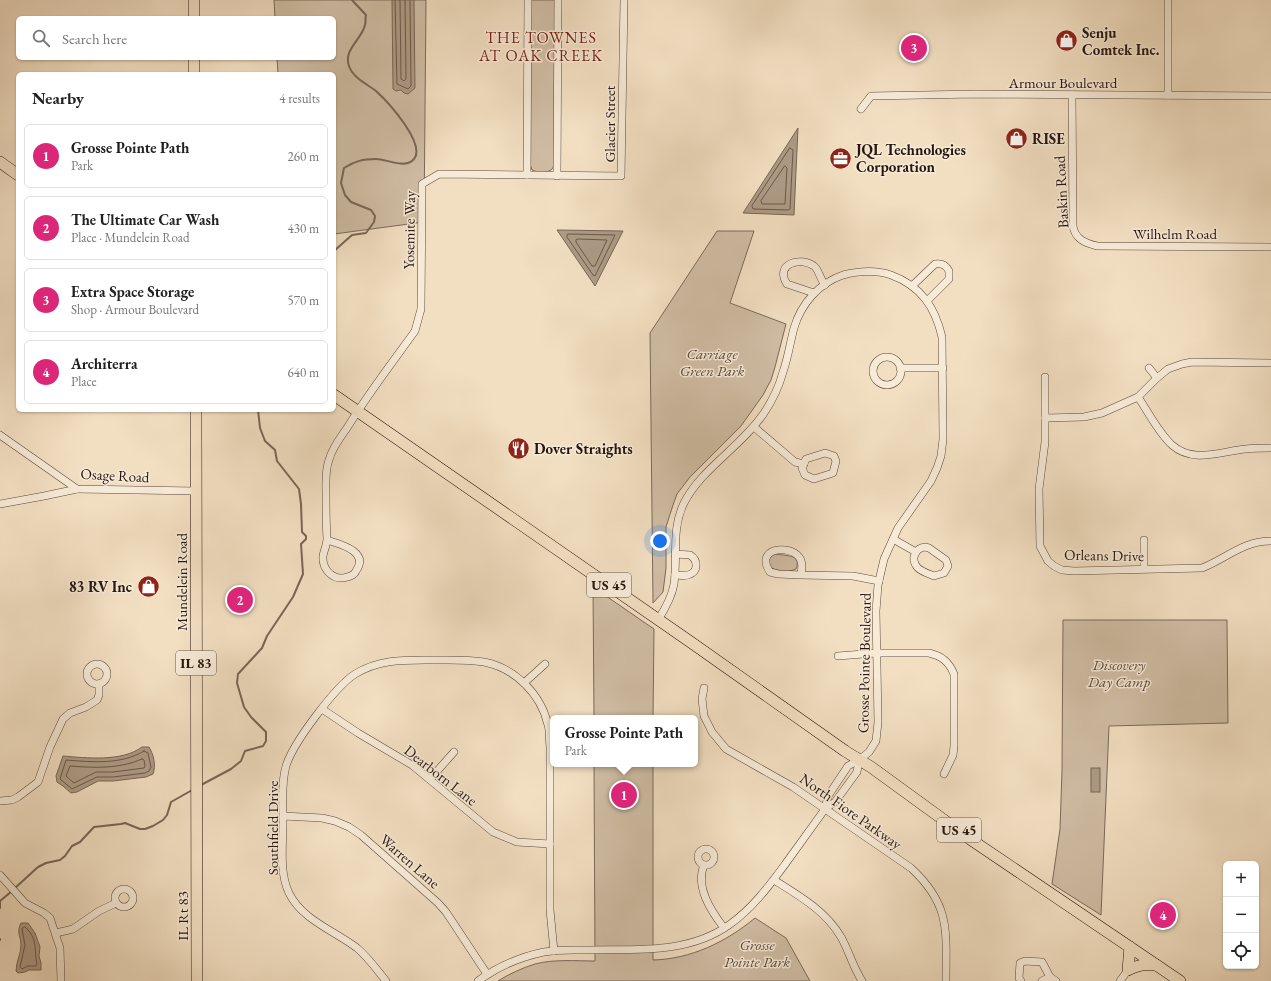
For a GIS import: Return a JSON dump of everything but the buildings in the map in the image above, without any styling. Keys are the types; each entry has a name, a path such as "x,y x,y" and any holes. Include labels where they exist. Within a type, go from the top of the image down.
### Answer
{"main road":[{"path":"194,0 194,16"},
{"path":"194,60 194,72"},
{"path":"0,162 16,174"},
{"name":"US 45","path":"336,396 859,760 871,766 970,838 1180,981"},
{"name":"Mundelein Road","path":"196,412 196,850"},
{"name":"IL Rt 83","path":"196,850 197,981"},
{"path":"1130,948 1128,970 1137,966 1149,964 1156,965"}],"street":[{"path":"527,175 528,0"},
{"path":"557,176 558,0"},
{"name":"Glacier Street","path":"621,176 624,0"},
{"path":"1168,0 1168,96"},
{"name":"Armour Boulevard","path":"861,109 871,96 976,94 1271,96"},
{"name":"Baskin Road","path":"1072,95 1073,226 1074,231 1080,239"},
{"name":"Yosemite Way","path":"358,411 415,331 419,320 421,309 422,184 439,174 621,176"},
{"name":"Wilhelm Road","path":"1080,239 1084,243 1097,246 1271,247"},
{"path":"814,293 787,284 783,276 785,268 796,262 810,264 817,269 819,278 825,285"},
{"path":"912,286 935,264 945,265 949,271 949,279 927,301"},
{"name":"Grosse Pointe Boulevard","path":"658,620 671,596 675,575 676,526 687,497 699,481 754,427 764,413 775,393 783,372 796,320 808,298 825,285 839,277 860,272 883,273 900,279 912,286 927,301 939,322 942,337 943,439 941,456 931,481 898,528 884,559 879,581 876,611 877,734 874,746 859,760 848,766 828,796 825,809"},
{"path":"1045,418 1092,416 1138,397 1168,369 1182,364 1192,362 1271,362"},
{"path":"900,368 943,368"},
{"path":"1149,368 1157,378"},
{"name":"Orleans Drive","path":"1045,377 1044,453 1039,489 1039,536 1043,554 1054,566 1062,570 1074,571 1144,568 1202,568 1248,544 1259,541 1271,541"},
{"path":"1138,397 1166,438 1174,446 1184,452 1194,455 1206,455 1248,448 1271,448"},
{"path":"327,540 346,546 356,553 359,560 358,567 354,574 348,577 340,578 331,575 326,570 323,556 327,540 325,524 326,473 328,462 331,454 358,411"},
{"path":"754,427 795,462 804,464"},
{"name":"Osage Road","path":"0,435 77,489 196,491"},
{"path":"825,453 834,456 836,461 833,473 814,479 805,475 802,468 804,464 806,459 825,453"},
{"path":"0,504 77,489"},
{"path":"893,539 916,552"},
{"path":"1144,540 1144,568"},
{"path":"922,548 929,548 946,560 948,566 946,570 941,575 934,576 917,568 914,558 916,552 922,548"},
{"path":"801,575 802,565 800,558 794,553 785,550 775,550 768,553 765,558 765,565 770,572 778,574 801,575 853,576 879,581"},
{"path":"675,554 690,555 696,563 695,570 690,574 675,575"},
{"path":"838,656 876,653 929,653 936,654 945,660 951,667 954,674 954,746 953,755 944,774"},
{"name":"Southfield Drive","path":"386,981 357,948 308,916 299,908 289,894 283,869 283,785 290,756 295,746 341,685 355,674 370,666 388,661 470,660 485,662 510,673 524,684 536,697 548,725 550,746 550,910 554,950"},
{"path":"524,684 545,664"},
{"path":"0,801 12,800 38,782 50,747 63,719 70,713 86,707 97,700 99,695 99,684"},
{"name":"North Fiore Parkway","path":"704,688 702,699 704,716 712,732 726,749 793,787 911,868 928,885 941,909 945,924 946,981"},
{"name":"Dearborn Lane","path":"322,709 358,733 412,765 493,832 517,842 550,844"},
{"path":"430,779 454,752"},
{"name":"Grosse Pointe Boulevard","path":"478,981 487,974 524,957 554,950 672,948 695,942 716,933 744,914 774,880 825,809 836,802 857,772 859,760"},
{"name":"Warren Lane","path":"283,816 322,818 342,824 361,835 438,903 446,912 487,974"},
{"path":"704,865 701,877 704,894 716,917 724,928"},
{"path":"2,877 25,903 44,913 50,918 60,948 61,981"},
{"path":"774,880 824,915 834,926 841,937 862,981"},
{"path":"56,933 73,928 99,911 116,903"},
{"path":"1021,981 1019,978 1020,964 1025,961 1042,962 1053,979 1042,981"},
{"path":"1120,981 1128,970"}],"green space":[{"path":"274,0 426,0 424,222 336,234 336,72 278,72 277,60 336,60 336,16 275,16"},
{"path":"529,0 555,0 554,163 550,171 545,172 532,170 529,161"},
{"name":"Carriage Green Park","path":"717,231 754,231 730,303 786,324 771,380 763,395 741,426 690,477 677,494 666,527 666,568 663,592 653,603 650,333"},
{"path":"775,554 795,558 797,561 796,569 782,571 768,566 769,558"},
{"path":"593,587 654,629 653,715 594,715"},
{"name":"Discovery Day Camp","path":"1063,620 1227,620 1228,723 1109,726 1101,915 1052,884 1060,829"},
{"name":"Grosse Pointe Park","path":"594,767 653,767 653,960 681,956 707,948 732,935 755,918 786,938 810,981 498,981 520,969 542,962 595,961"}],"water":[{"path":"392,0 414,0 415,88 408,94 401,90 396,91 393,89"},
{"path":"798,128 794,215 743,213"},
{"path":"557,230 623,231 595,286"},
{"path":"142,747 149,747 154,760 153,774 146,777 113,781 98,781 77,792 71,793 57,782 56,776 63,756 93,758 114,757 134,752"},
{"path":"1091,768 1100,768 1100,792 1091,792"},
{"path":"21,923 28,923 35,933 40,947 39,956 41,970 29,970 18,973 16,971 21,948 19,932"}],"waterway":[{"path":"336,249 352,235 366,233 374,222 375,216 371,210 351,202 345,195 341,183 344,168 356,162 367,159 380,159 404,164 412,161 416,154 416,146 405,124 389,104 376,91 357,77 349,66 349,55 363,30 366,15 352,0"},
{"path":"201,785 231,769 241,761 245,751 263,746 266,741 266,732 251,717 244,707 237,683 238,674 262,648 267,636 293,597 303,574 301,544 306,539 306,536 302,532 299,489 277,461 275,450 265,441 260,428 258,412"},
{"path":"15,888 38,867 46,863 60,860 72,846 80,842 94,827 125,823 140,829 153,826 163,820 167,815 171,802 194,789"},
{"path":"0,908 0,901 12,891"}],"place":[{"name":"Senju Comtek Inc.","path":"1067,41"},
{"name":"Extra Space Storage","path":"914,48"},
{"name":"RISE","path":"1017,138"},
{"name":"JQL Technologies Corporation","path":"840,158"},
{"name":"Dover Straights","path":"518,448"},
{"name":"83 RV Inc","path":"148,586"},
{"name":"The Ultimate Car Wash","path":"240,600"},
{"name":"Grosse Pointe Path","path":"624,795"},
{"name":"Architerra","path":"1163,915"}],"district":[{"name":"THE TOWNES AT OAK CREEK","path":"541,46"}]}
